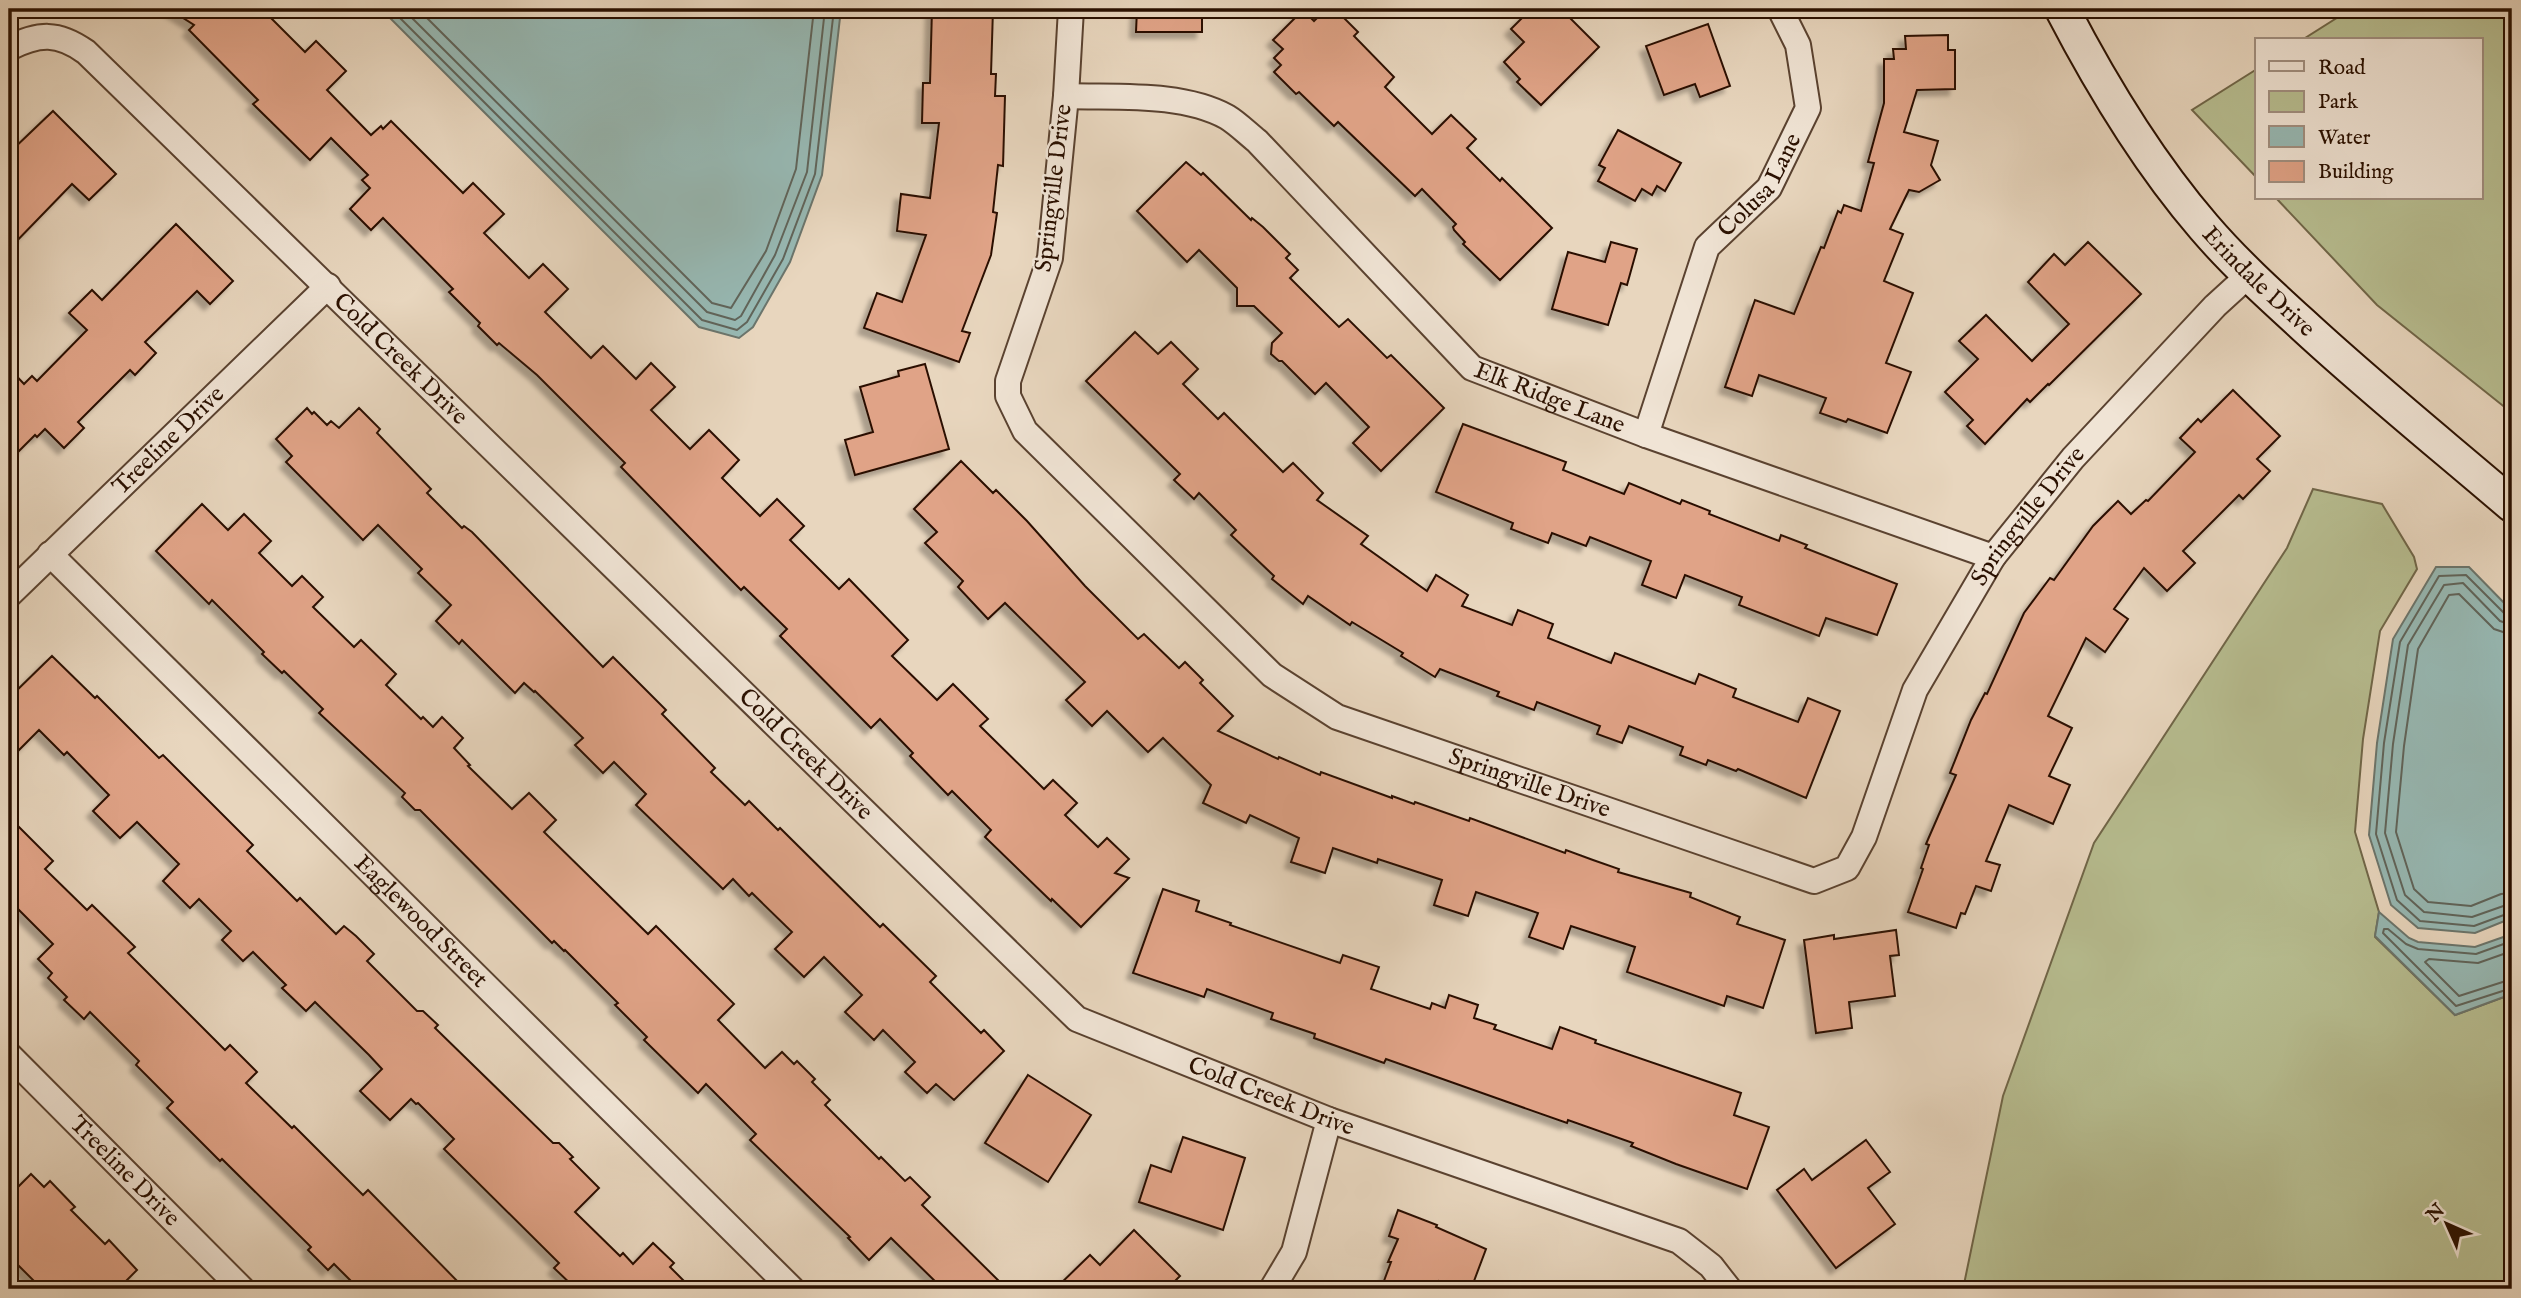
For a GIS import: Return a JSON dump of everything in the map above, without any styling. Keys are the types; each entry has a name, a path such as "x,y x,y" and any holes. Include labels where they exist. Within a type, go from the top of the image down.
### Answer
{"street":[{"name":"Springville Drive","path":"1071,9 1066,96 1050,258 1008,381 1008,396 1025,431 1272,675 1337,717 1814,881 1847,868 1853,858 1864,837 1915,690 1993,557 2073,458 2215,306 2249,275"},
{"name":"Colusa Lane","path":"1646,435 1707,247 1769,188 1808,108 1798,46 1780,9"},
{"name":"Erindale Drive","path":"2062,9 2122,116 2204,228 2249,275 2340,359 2512,505"},
{"name":"Cold Creek Drive","path":"9,48 31,38 43,36 72,42 86,52 1077,1018 1329,1120 1679,1241 1711,1266 1729,1289"},
{"name":"Elk Ridge Lane","path":"1066,96 1184,101 1229,118 1257,141 1472,368 1646,435 1993,557"},
{"name":"Treeline Drive","path":"9,595 328,286"},
{"name":"Eaglewood Street","path":"50,554 792,1289"},
{"name":"Treeline Drive","path":"9,1055 242,1289"},
{"path":"1272,1289 1294,1252 1329,1120"}],"green space":[{"path":"2351,9 2512,9 2512,413 2377,305 2278,200 2482,200 2482,38 2305,38"},
{"path":"2255,70 2255,176 2192,110"},
{"path":"2313,489 2382,504 2414,557 2417,569 2380,631 2363,739 2355,832 2379,912 2375,937 2455,1015 2512,994 2512,1289 1963,1289 2003,1096 2094,843 2287,548"}],"water":[{"path":"381,9 841,9 822,175 790,262 753,327 739,338 699,327"},
{"path":"2436,567 2469,567 2512,611 2512,918 2475,933 2418,928 2391,905 2369,835 2377,743 2393,639"},
{"path":"2379,912 2409,938 2418,942 2475,947 2512,934 2512,994 2455,1015 2375,936"}],"building":[{"path":"169,9 262,9 305,52 316,41 346,71 327,90 371,135 391,121 463,193 473,183 504,214 484,233 529,278 543,264 568,289 545,312 591,358 603,346 636,379 651,363 675,387 651,410 690,449 709,430 739,460 722,478 760,516 777,499 804,526 790,540 839,589 849,579 908,640 892,656 937,700 953,684 988,719 980,726 1044,789 1053,780 1077,803 1065,815 1098,847 1107,838 1129,859 1115,873 1129,878 1081,927 1052,899 1051,901 985,837 991,830 952,791 948,795 910,756 913,753 880,719 871,728 780,636 787,629 744,587 741,590 621,467 625,463 537,375 499,343 497,345 478,326 480,323 449,292 453,289 383,218 371,230 350,209 370,188 362,180 368,175 331,138 310,160 253,104 258,100 189,30 194,25"},
{"path":"932,9 993,9 991,74 996,74 995,96 1005,96 1003,166 998,165 993,212 997,213 991,255 962,331 970,333 959,362 864,328 877,293 902,302 926,235 897,231 901,194 930,198 939,123 922,123 923,83 930,83"},
{"path":"1137,9 1202,9 1202,32 1136,32"},
{"path":"1326,9 1335,9 1358,32 1354,36 1394,77 1385,87 1432,134 1451,115 1476,139 1467,148 1500,181 1502,178 1552,228 1500,280 1463,244 1465,242 1454,230 1456,224 1422,189 1415,196 1338,122 1334,126 1274,72 1281,65 1274,58 1283,49 1273,40 1303,10 1314,21"},
{"path":"1531,9 1561,9 1599,47 1541,105 1517,82 1520,79 1504,62 1524,42 1511,29"},
{"path":"1708,24 1730,86 1700,97 1695,84 1664,95 1646,46"},
{"path":"1948,35 1948,50 1955,50 1955,89 1917,90 1904,132 1938,141 1931,165 1940,180 1919,192 1909,190 1890,229 1903,234 1884,281 1913,293 1886,363 1911,372 1887,433 1848,419 1846,422 1820,413 1826,398 1759,375 1752,396 1725,387 1755,300 1794,314 1838,211 1841,213 1844,205 1861,211 1874,163 1868,162 1884,103 1884,59 1894,59 1893,49 1906,49 1905,36"},
{"path":"53,111 116,174 89,200 72,184 9,249 9,153"},
{"path":"1618,130 1681,163 1665,191 1657,186 1652,195 1642,189 1635,201 1598,181 1605,168 1599,165"},
{"path":"1186,162 1201,175 1203,173 1290,254 1286,258 1298,270 1290,278 1339,327 1348,319 1387,358 1391,355 1444,408 1381,471 1353,443 1369,427 1326,383 1315,394 1282,361 1271,354 1272,343 1282,333 1254,306 1237,306 1237,288 1199,250 1187,262 1137,211"},
{"path":"176,224 233,281 210,304 197,291 145,342 156,353 135,375 130,370 78,422 84,428 64,448 45,429 37,437 35,435 9,461 9,368 24,384 32,376 37,381 87,330 69,313 92,290 102,300"},
{"path":"1611,242 1637,249 1627,285 1621,283 1608,325 1552,309 1568,252 1605,262"},
{"path":"2088,242 2141,294 2049,385 2030,402 2027,399 1985,444 1967,426 1973,420 1945,392 1978,359 1959,341 1986,315 2032,361 2069,324 2028,282 2054,254 2065,265"},
{"path":"1135,332 1158,354 1171,342 1198,369 1183,384 1218,419 1224,413 1283,472 1293,463 1323,493 1317,500 1368,536 1361,544 1427,591 1436,575 1468,595 1462,606 1512,625 1518,610 1553,624 1548,638 1611,663 1615,653 1695,684 1699,674 1736,689 1733,697 1798,722 1808,698 1840,711 1806,798 1738,769 1736,771 1708,760 1706,765 1680,755 1683,747 1629,726 1622,743 1597,734 1600,726 1537,702 1534,710 1497,696 1499,692 1440,669 1435,677 1401,656 1403,653 1352,622 1350,625 1308,596 1303,604 1272,579 1274,576 1231,535 1236,530 1199,493 1194,499 1174,480 1180,474 1086,381"},
{"path":"925,364 949,449 855,475 845,440 873,432 860,387 899,376 898,371"},
{"path":"2233,390 2280,436 2257,459 2270,471 2243,499 2239,495 2183,551 2195,563 2167,591 2144,568 2114,609 2128,619 2105,652 2086,638 2048,716 2072,728 2049,776 2070,785 2053,824 2009,805 1986,861 2000,865 1991,891 1976,886 1965,914 1961,913 1956,928 1908,912 1923,869 1921,868 1929,845 1926,844 1956,775 1950,773 1971,720 1985,693 1987,694 2024,613 2050,578 2054,580 2093,526 2118,501 2131,514 2148,501 2195,452 2180,438 2198,419 2201,422"},
{"path":"307,408 327,425 331,421 339,428 359,408 380,429 377,433 431,489 427,493 462,528 464,526 472,532 603,667 613,657 666,710 662,714 715,768 711,772 745,805 749,801 778,830 780,828 880,927 883,924 936,976 930,982 981,1033 984,1030 1004,1051 954,1100 936,1084 927,1093 905,1072 915,1062 883,1030 874,1040 845,1012 862,995 824,957 804,977 775,949 792,932 752,893 749,896 733,879 723,889 636,805 646,794 614,762 603,773 575,745 583,738 535,691 524,683 515,693 462,640 459,644 436,621 451,605 418,573 422,569 378,525 363,540 286,462 292,456 276,439"},
{"path":"1463,424 1566,462 1563,470 1624,494 1629,483 1680,504 1682,500 1710,511 1709,514 1779,541 1781,535 1807,545 1805,548 1897,584 1877,635 1826,618 1819,636 1739,605 1742,597 1685,575 1676,598 1642,585 1651,561 1590,537 1586,546 1552,533 1548,543 1511,529 1513,523 1436,492"},
{"path":"961,461 993,493 996,490 1027,521 1085,586 1138,639 1144,634 1179,668 1185,662 1203,680 1200,683 1233,716 1218,731 1320,775 1321,772 1392,798 1414,804 1415,802 1469,821 1470,818 1565,853 1566,850 1619,869 1618,872 1691,893 1690,897 1740,917 1737,924 1785,940 1763,1008 1727,996 1724,1006 1627,972 1635,947 1571,926 1563,949 1529,937 1538,913 1476,892 1468,916 1434,905 1442,880 1378,859 1377,863 1333,848 1325,873 1291,862 1299,838 1250,815 1246,823 1203,803 1211,785 1163,738 1148,752 1107,711 1092,726 1066,700 1085,682 1005,603 988,619 958,587 963,581 925,543 937,532 914,509"},
{"path":"202,504 228,530 244,514 271,541 259,553 292,586 302,576 323,597 313,607 354,647 361,640 396,674 386,685 433,727 442,717 463,738 454,748 470,765 468,766 512,809 529,793 556,820 544,832 648,934 656,926 734,1004 718,1020 765,1068 782,1052 794,1064 797,1061 815,1079 812,1082 830,1100 825,1105 879,1159 881,1157 905,1181 910,1177 930,1197 922,1205 1007,1289 943,1289 891,1238 869,1260 848,1238 850,1237 750,1140 756,1134 706,1084 698,1093 644,1040 647,1037 615,1005 618,1003 565,950 554,941 552,943 420,810 415,810 402,797 405,793 319,713 323,709 284,671 282,673 262,654 264,652 212,600 209,604 156,551"},
{"path":"52,656 159,758 163,755 253,845 247,851 297,901 300,898 336,934 344,926 356,936 374,954 367,961 417,1011 423,1011 438,1025 435,1028 553,1143 559,1143 573,1157 570,1159 599,1188 575,1212 620,1256 623,1253 633,1264 653,1243 674,1263 670,1267 692,1289 576,1289 554,1268 559,1263 444,1149 454,1139 418,1103 411,1099 390,1120 360,1091 382,1069 315,1002 306,1011 282,988 286,985 253,952 243,961 222,940 231,931 199,899 190,908 163,881 179,864 137,822 120,838 93,811 109,795 67,752 64,755 39,730 9,760 9,698"},
{"path":"9,817 53,861 45,869 87,910 92,905 135,947 128,953 225,1050 230,1045 257,1072 246,1083 292,1128 294,1126 363,1195 368,1190 465,1289 359,1289 334,1264 328,1270 308,1250 311,1247 167,1108 173,1102 136,1065 139,1061 90,1012 84,1019 64,1000 67,997 48,978 52,973 38,959 53,944 9,900"},
{"path":"1163,889 1199,901 1196,911 1231,923 1230,925 1340,963 1343,955 1379,967 1371,989 1430,1009 1432,1003 1445,1008 1449,995 1478,1005 1474,1018 1496,1025 1494,1029 1552,1049 1560,1027 1596,1040 1595,1043 1741,1093 1734,1115 1769,1127 1747,1189 1676,1164 1631,1146 1633,1143 1568,1120 1567,1123 1386,1059 1384,1063 1314,1038 1315,1034 1271,1019 1273,1013 1207,989 1204,997 1133,973"},
{"path":"1896,930 1899,955 1890,956 1895,996 1849,1002 1852,1028 1816,1033 1804,940 1834,935 1834,939"},
{"path":"1028,1075 1091,1115 1048,1182 985,1143"},
{"path":"1183,1137 1245,1158 1223,1230 1139,1202 1151,1165 1171,1172"},
{"path":"1866,1140 1890,1172 1868,1188 1895,1224 1836,1268 1777,1190 1804,1169 1812,1180"},
{"path":"31,1174 44,1187 50,1181 75,1207 71,1210 105,1244 109,1240 137,1270 118,1289 42,1289 9,1256 9,1196"},
{"path":"1398,1210 1486,1249 1471,1289 1462,1289 1439,1281 1436,1289 1381,1289 1398,1239 1389,1236"},
{"path":"1134,1230 1180,1276 1167,1289 1055,1289 1090,1255 1100,1265"}]}
